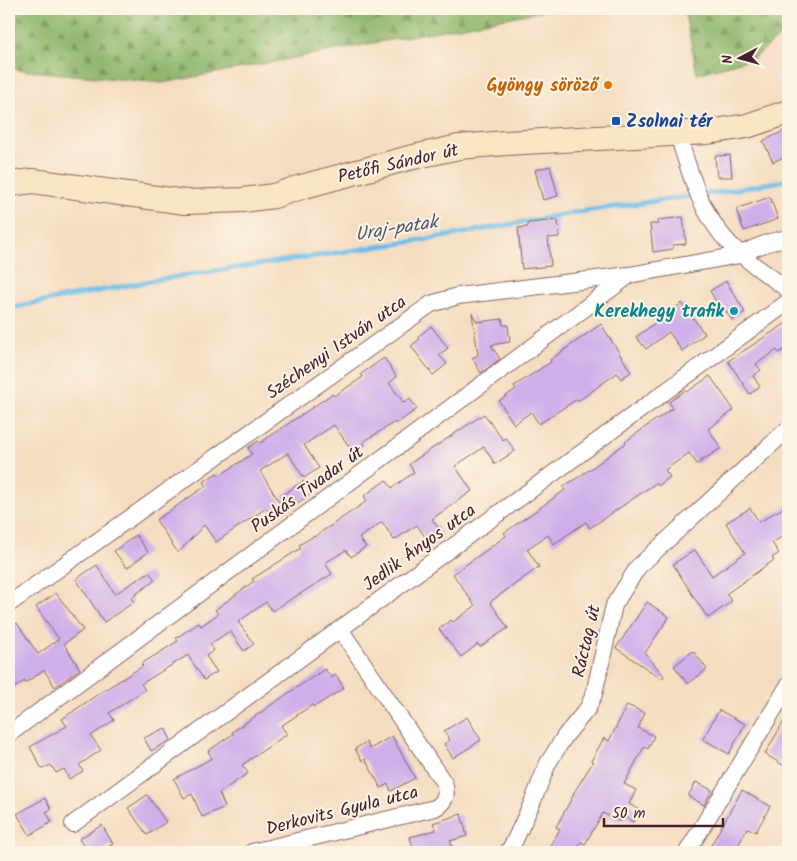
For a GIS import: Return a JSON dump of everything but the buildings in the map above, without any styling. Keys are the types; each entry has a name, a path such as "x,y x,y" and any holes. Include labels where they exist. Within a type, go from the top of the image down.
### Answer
{"street":[{"name":"Petőfi Sándor út","path":"9,184 32,181 185,202 244,200 274,196 409,158 460,147 708,132 734,129 762,122 788,112"},
{"path":"678,134 688,169 702,204 714,226 740,254 788,290"},
{"name":"Széchenyi István utca","path":"9,604 431,304 458,296 629,276 740,254 756,246 788,238"},
{"name":"Puskás Tivadar út","path":"9,734 629,276"},
{"name":"Jedlik Ányos utca","path":"73,824 788,302"},
{"name":"Ráctag út","path":"508,852 532,803 548,762 565,736 588,708 594,694 614,605 638,567 788,429"},
{"name":"Derkovits Gyula utca","path":"252,852 435,808 441,804 446,795 444,783 340,629"},
{"path":"687,852 788,686"}],"green space":[{"path":"9,9 554,9 162,83 18,70 9,67"},
{"path":"684,9 788,9 788,29 754,58 697,74"}],"waterway":[{"name":"Uraj-patak","path":"9,308 161,279 436,238 578,212 721,192 788,180"}],"place":[{"name":"Gyöngy söröző","path":"608,85"},
{"name":"Zsolnai tér","path":"616,121"},
{"name":"Kerekhegy trafik","path":"734,311"}]}
